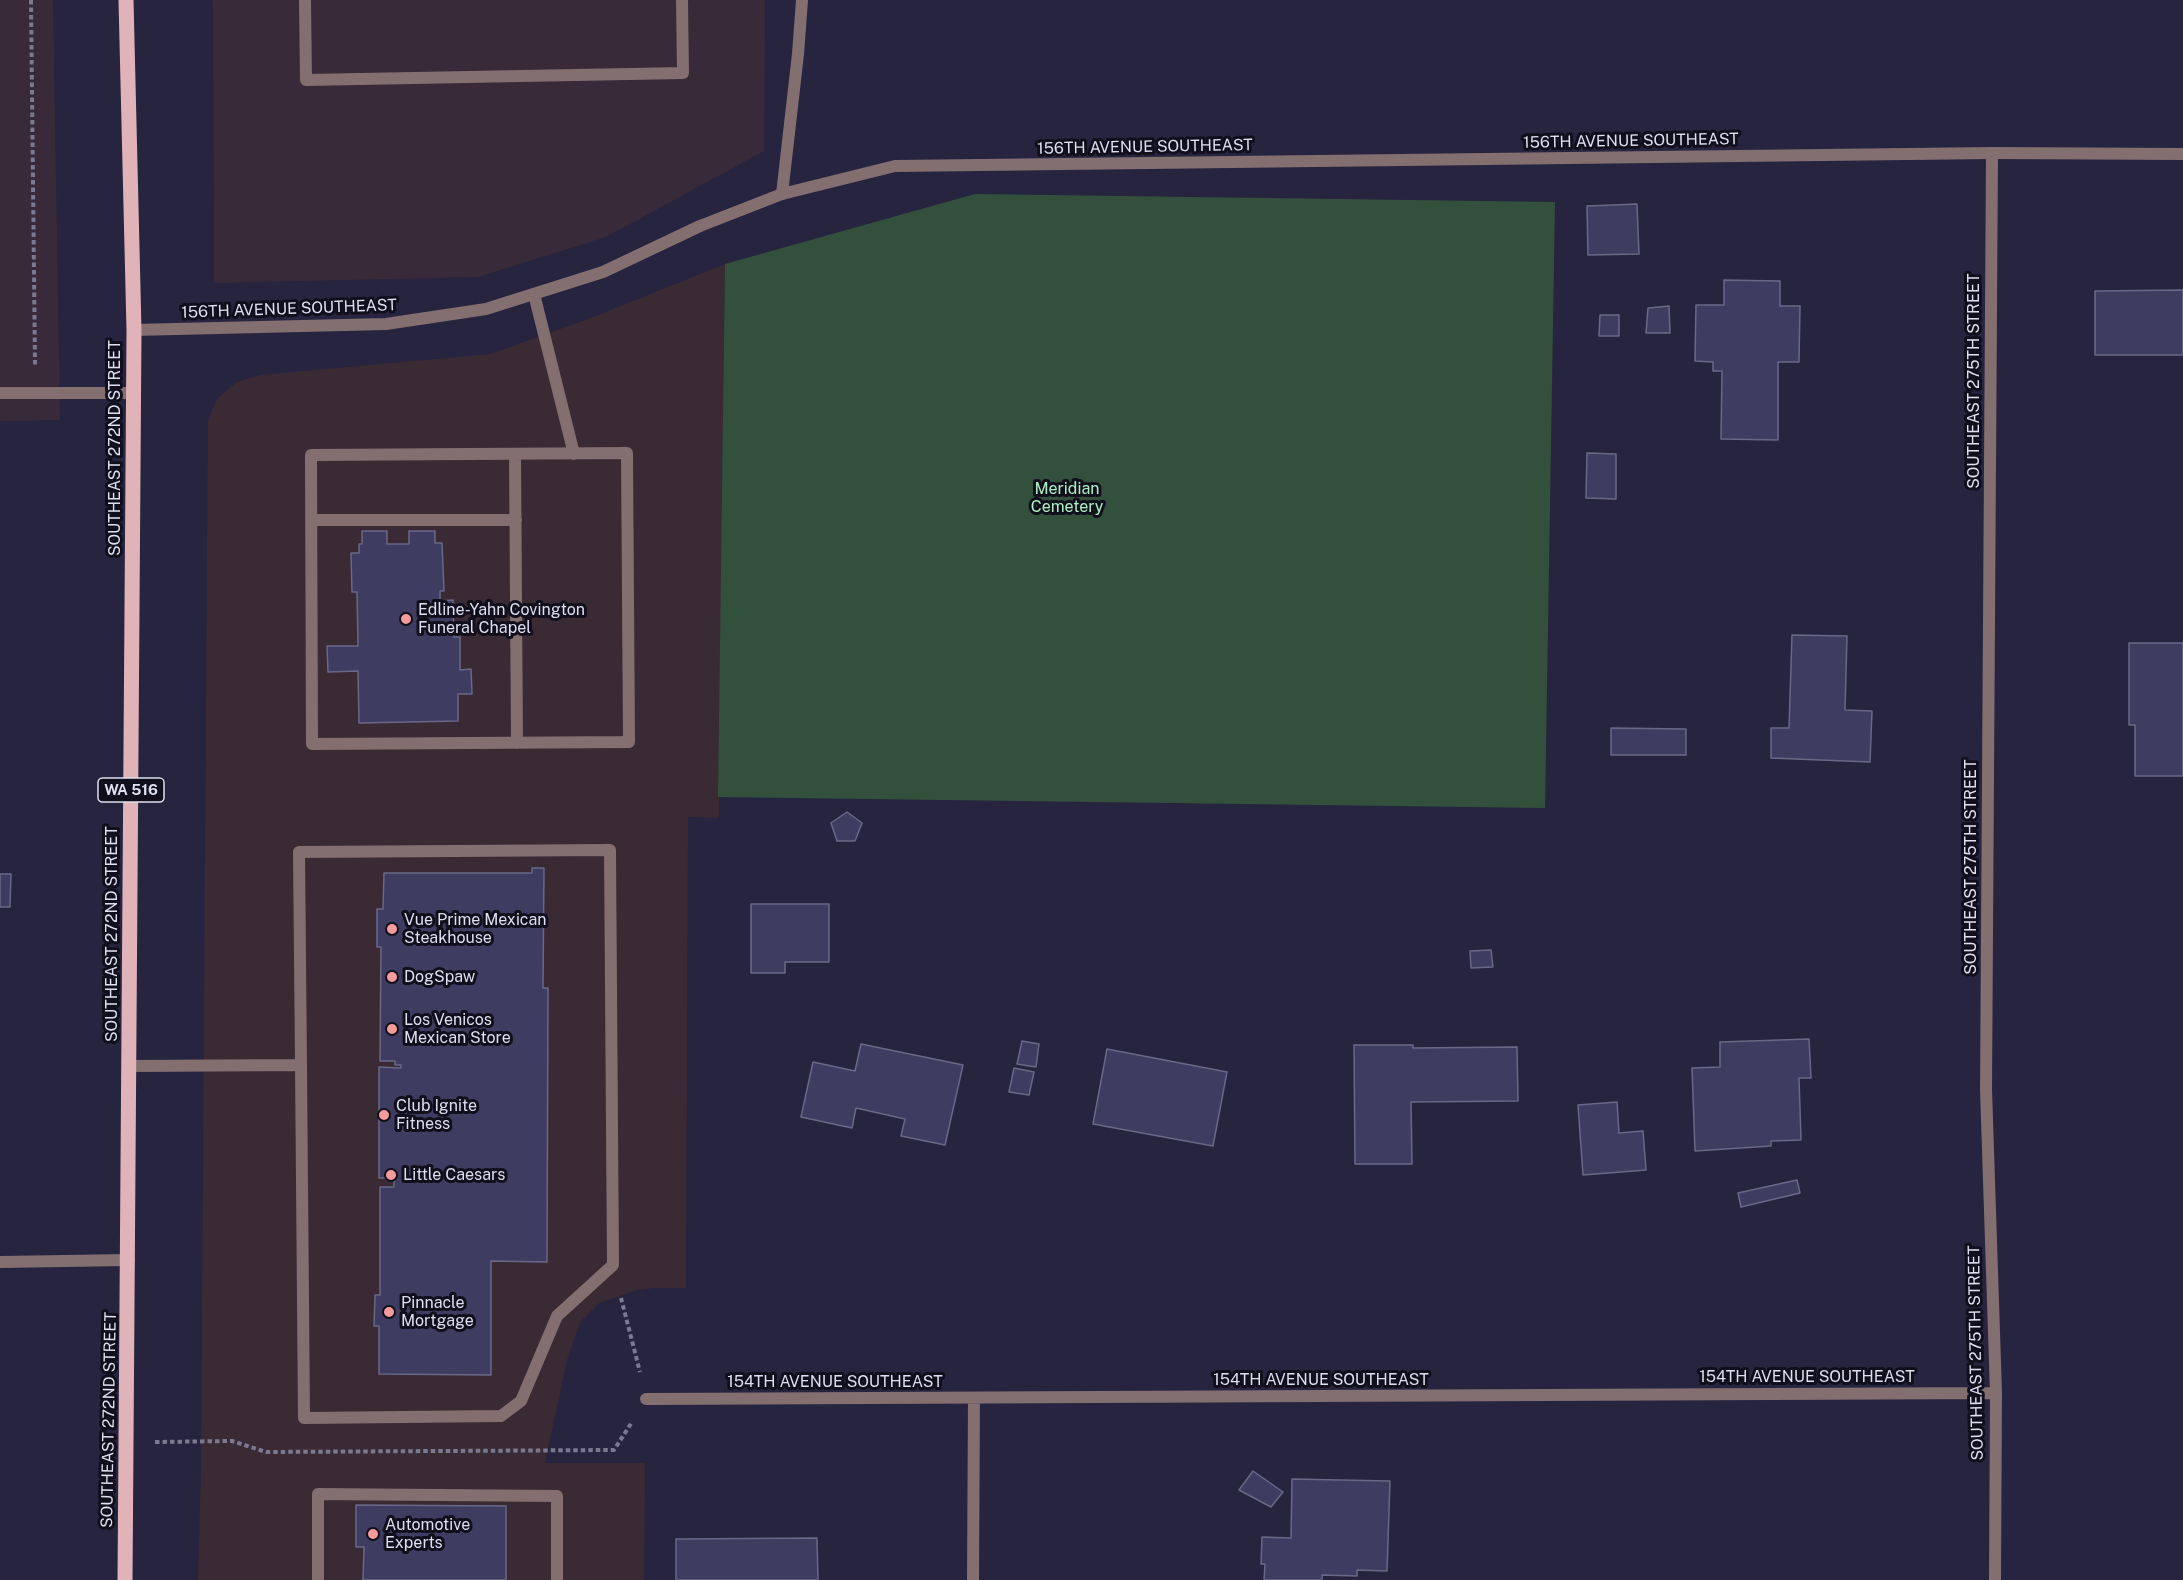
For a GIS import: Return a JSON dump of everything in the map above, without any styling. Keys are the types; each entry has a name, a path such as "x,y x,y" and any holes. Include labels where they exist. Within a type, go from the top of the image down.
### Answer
{"main road":[{"name":"SOUTHEAST 272ND STREET","path":"125,1580 134,330 126,0"}],"street":[{"path":"305,0 306,80 683,73 682,0"},
{"path":"782,194 802,0"},
{"name":"156TH AVENUE SOUTHEAST","path":"134,330 386,324 486,309 603,272 700,226 782,194 895,166 1992,153 2183,154"},
{"name":"SOUTHEAST 275TH STREET","path":"1992,153 1986,1089 1996,1393 1995,1580"},
{"path":"534,294 574,454"},
{"path":"0,393 133,393"},
{"path":"627,453 629,742 312,744 310,455 515,454 627,453"},
{"path":"515,454 517,743"},
{"path":"310,520 516,520"},
{"path":"610,850 613,1265 557,1316 521,1401 501,1416 304,1418 301,1065 299,852 610,850"},
{"path":"130,1066 301,1065"},
{"path":"0,1262 129,1260"},
{"name":"154TH AVENUE SOUTHEAST","path":"646,1400 1996,1393"},
{"path":"973,1580 974,1398"},
{"path":"318,1580 318,1494 557,1496 557,1580"}],"path":[{"path":"31,0 35,393"},
{"path":"613,1265 646,1400"}],"shaded area":[{"path":"0,0 53,0 60,420 0,421"},
{"path":"213,0 765,0 764,151 606,237 478,277 214,283"},
{"path":"725,264 719,818 688,817 686,1288 637,1290 599,1303 580,1322 567,1360 545,1463 645,1463 644,1580 198,1580 201,1467 208,420 217,399 237,382 260,375 491,354 591,318"}],"green space":[{"name":"Meridian Cemetery","path":"975,194 1555,202 1545,808 718,797 725,264"}],"building":[{"path":"1637,204 1639,254 1588,255 1587,206"},
{"path":"1724,280 1780,281 1780,306 1800,306 1799,362 1778,362 1778,440 1721,439 1722,371 1713,371 1713,362 1695,361 1696,305 1724,305"},
{"path":"2183,290 2183,355 2095,355 2095,291"},
{"path":"1669,306 1670,333 1646,333 1648,308"},
{"path":"1600,315 1619,315 1619,336 1599,336"},
{"path":"1587,453 1616,454 1616,499 1586,498"},
{"name":"Edline-Yahn Covington Funeral Chapel","path":"362,531 387,531 387,544 409,544 409,531 435,531 435,543 442,543 444,591 440,591 440,601 453,600 454,637 460,637 460,670 471,669 472,694 458,694 458,721 359,723 358,671 328,672 327,646 358,646 357,592 352,592 351,553 359,553"},
{"path":"1792,635 1847,636 1845,710 1872,711 1870,762 1771,758 1771,728 1789,728"},
{"path":"2129,643 2183,643 2183,776 2135,776 2135,725 2129,725"},
{"path":"1611,728 1686,729 1686,755 1611,755"},
{"path":"847,812 862,823 855,841 837,841 831,823"},
{"path":"532,868 544,868 543,988 548,988 547,1262 491,1261 491,1375 379,1374 379,1326 374,1326 375,1295 380,1295 380,1187 394,1187 394,1178 379,1178 379,1067 401,1068 401,1065 395,1065 395,1061 380,1061 381,947 377,947 377,909 383,909 384,873 532,873"},
{"path":"0,874 11,874 10,907 0,907"},
{"path":"751,904 829,904 829,962 785,962 785,973 751,973"},
{"path":"1491,950 1493,967 1471,968 1470,951"},
{"path":"1809,1039 1811,1078 1799,1078 1801,1140 1771,1141 1771,1146 1695,1151 1692,1068 1720,1067 1720,1042"},
{"path":"1022,1041 1039,1044 1036,1067 1017,1064"},
{"path":"861,1044 963,1065 945,1145 901,1136 905,1119 856,1108 852,1128 801,1117 813,1062 855,1071"},
{"path":"1354,1045 1413,1045 1413,1048 1517,1047 1518,1101 1411,1102 1412,1164 1355,1164"},
{"path":"1107,1049 1227,1072 1213,1146 1093,1124"},
{"path":"1014,1068 1034,1072 1029,1095 1009,1092"},
{"path":"1617,1102 1619,1133 1643,1131 1646,1170 1583,1175 1578,1105"},
{"path":"1797,1180 1800,1193 1741,1207 1738,1193"},
{"path":"1253,1471 1283,1492 1271,1507 1239,1490"},
{"path":"1292,1479 1390,1481 1387,1571 1357,1570 1357,1576 1322,1575 1322,1580 1264,1580 1265,1564 1261,1564 1262,1537 1291,1538"},
{"path":"356,1505 506,1506 506,1580 363,1580 364,1547 356,1547"},
{"path":"817,1538 818,1580 676,1580 676,1539"}],"place":[{"name":"Edline-Yahn Covington Funeral Chapel","path":"406,619"},
{"name":"Vue Prime Mexican Steakhouse","path":"392,929"},
{"name":"DogSpaw","path":"392,977"},
{"name":"Los Venicos Mexican Store","path":"392,1029"},
{"name":"Club Ignite Fitness","path":"384,1115"},
{"name":"Little Caesars","path":"391,1175"},
{"name":"Pinnacle Mortgage","path":"389,1312"},
{"name":"Automotive Experts","path":"373,1534"}]}
